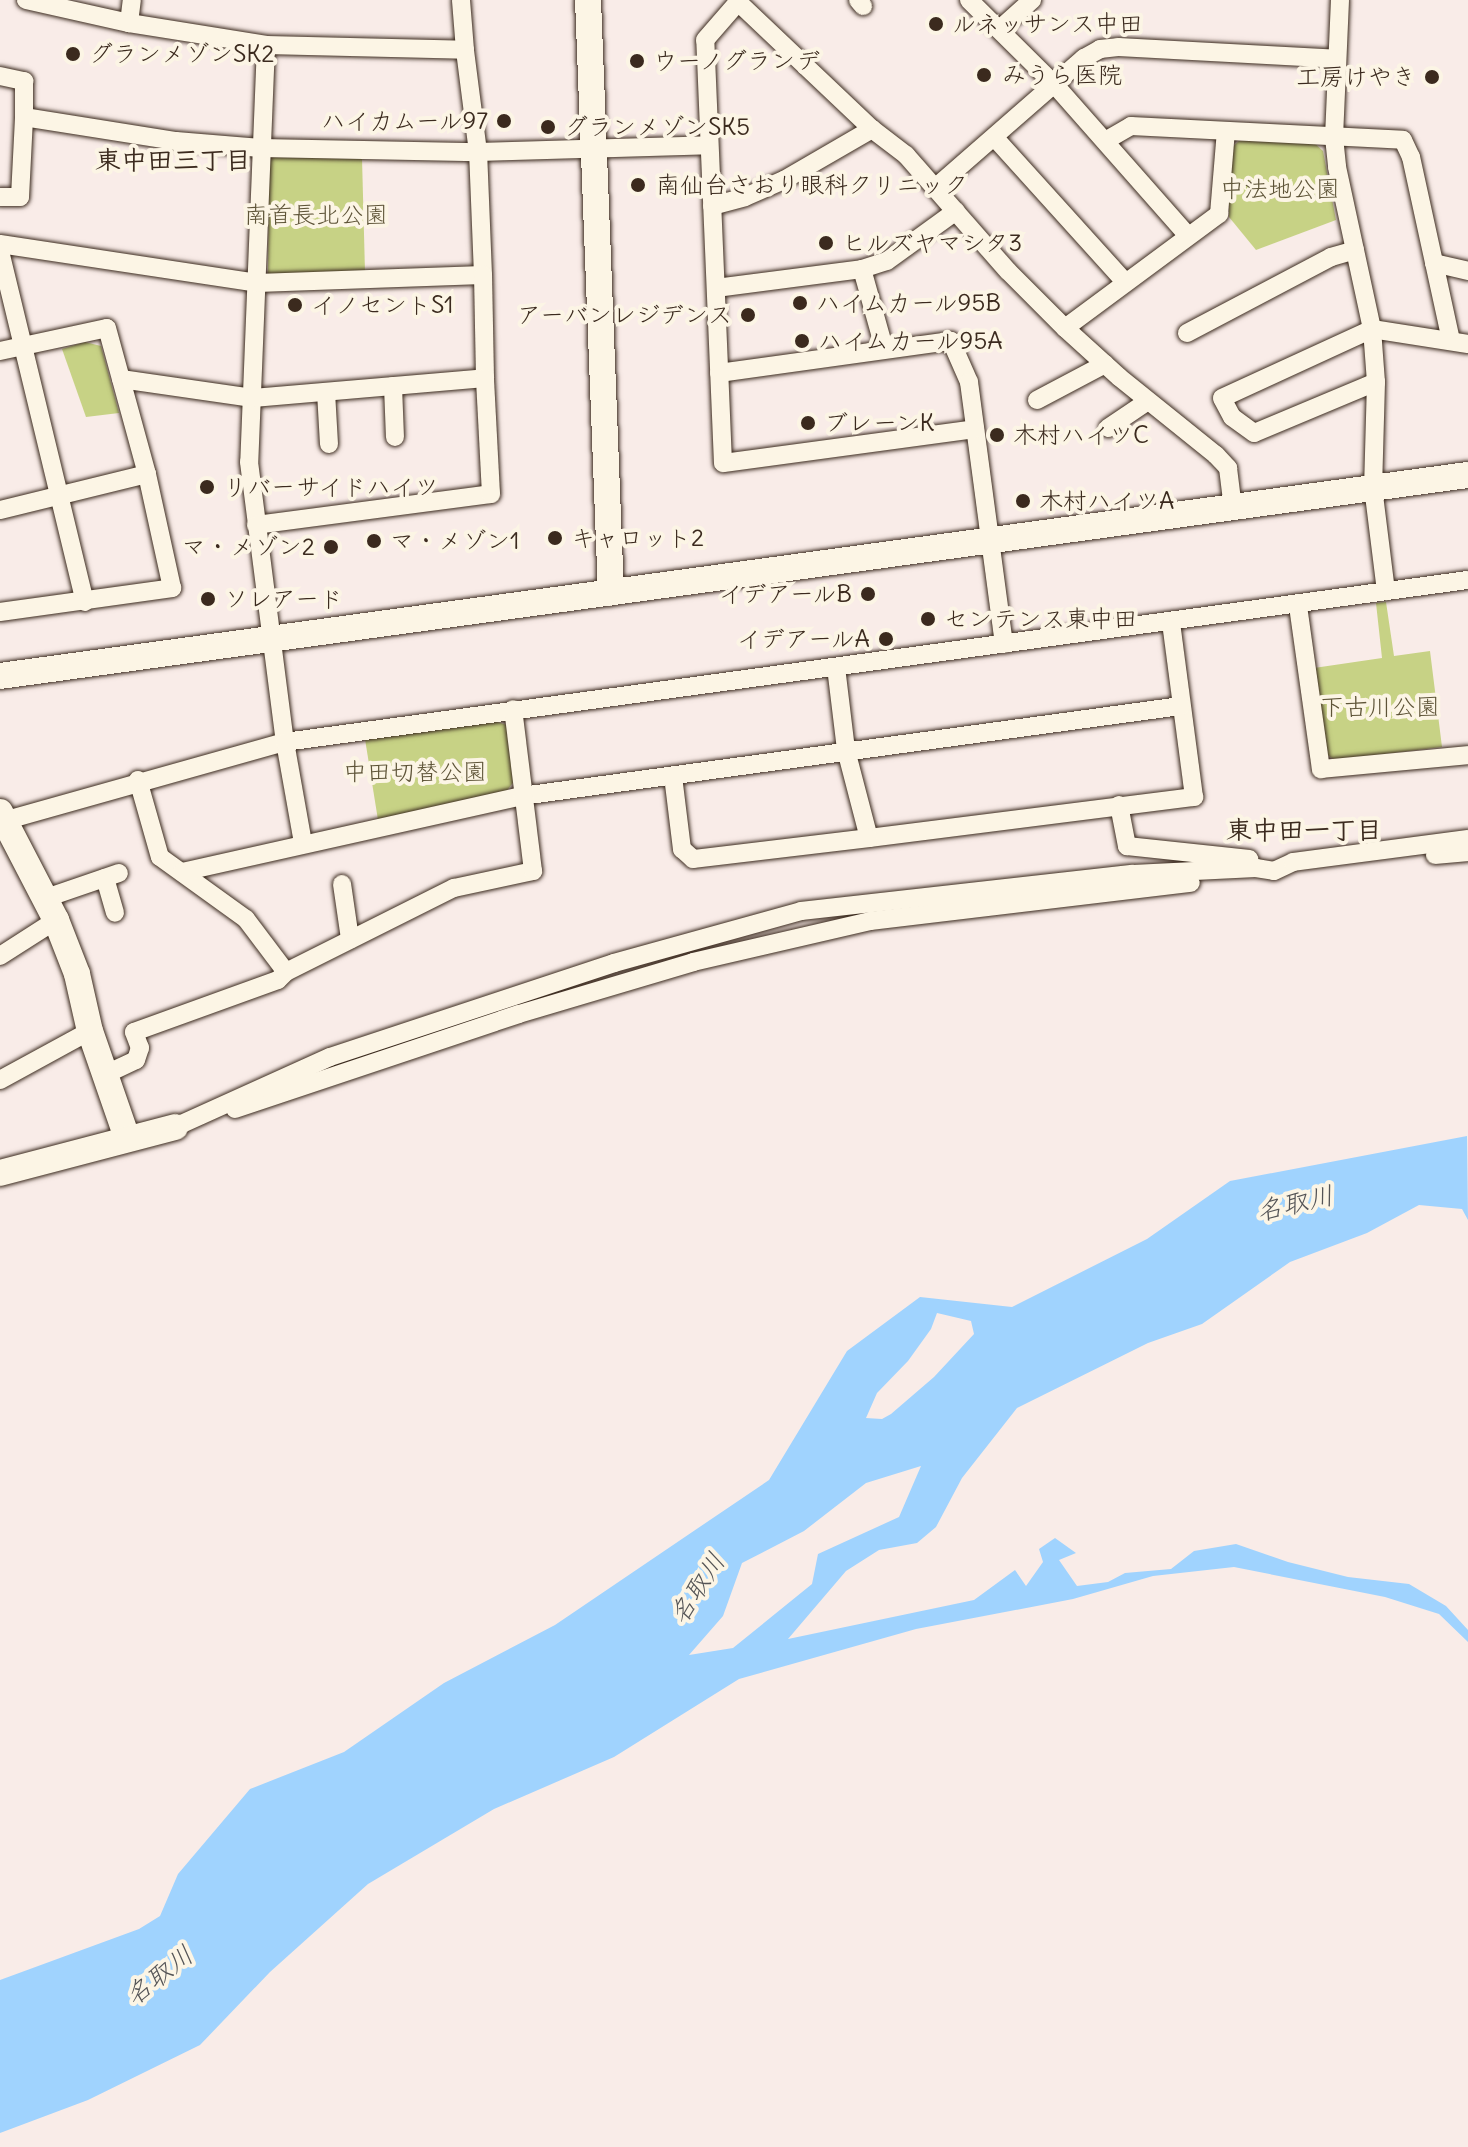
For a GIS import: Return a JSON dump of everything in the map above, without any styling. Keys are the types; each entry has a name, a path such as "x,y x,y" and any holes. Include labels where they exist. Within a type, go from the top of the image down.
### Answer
{"street":[{"path":"26,0 129,23 266,45 465,50"},
{"path":"129,23 132,0"},
{"path":"256,525 491,494 478,152 461,0"},
{"path":"588,0 611,593"},
{"path":"969,0 1001,28 1055,85 1188,236"},
{"path":"1001,28 1032,0"},
{"path":"1340,0 1334,137 1372,329 1376,382 1373,487 1386,591"},
{"path":"975,429 723,463 705,40 738,2 872,129 906,155 1008,271 1065,328 1228,468 1233,507"},
{"path":"266,45 249,462 285,742 303,843"},
{"path":"935,188 1084,58 1100,49 1118,47 1337,59"},
{"path":"0,76 24,81 20,197 0,197"},
{"path":"24,117 176,141 261,148 478,152 709,145"},
{"path":"1105,141 1131,126 1403,140 1411,157 1434,263 1459,343 1372,329 1222,398 1232,417 1254,433 1376,382"},
{"path":"712,206 745,197 784,180 872,129"},
{"path":"1065,328 1219,214 1226,131"},
{"path":"995,138 1125,282"},
{"path":"716,288 862,269 887,261 956,211"},
{"path":"0,244 257,283 483,275"},
{"path":"1187,333 1331,257 1355,250"},
{"path":"0,251 85,602"},
{"path":"1434,263 1468,271"},
{"path":"862,269 884,348"},
{"path":"0,351 107,328 147,474 172,588 0,612"},
{"path":"719,373 951,341 969,382 1004,644"},
{"path":"1037,400 1105,364"},
{"path":"121,379 253,398 485,378"},
{"path":"393,386 395,437"},
{"path":"326,392 329,444"},
{"path":"1108,428 1148,401"},
{"path":"0,510 147,474"},
{"path":"0,676 1468,475"},
{"path":"127,1138 90,1031 77,974 51,909 2,818 285,742 1298,606 1468,580"},
{"path":"1298,606 1321,769 1468,755"},
{"path":"673,776 682,849 693,859 1194,797 1171,623"},
{"path":"836,667 846,750 869,838"},
{"path":"182,872 522,796 1181,706"},
{"path":"104,1075 136,1060 140,1048 134,1032 278,980 286,972 454,888 533,871 513,709"},
{"path":"138,780 160,857 246,919 286,972"},
{"path":"1119,805 1127,846 1266,861 1274,871"},
{"path":"175,1127 344,1052 614,963 801,911 1133,874 1256,868 1274,871 1293,862 1468,839"},
{"path":"0,1173 67,1158 127,1138 175,1127 519,1014 693,962 870,921 1274,871 1468,852"},
{"path":"0,956 51,909 112,875 115,913"},
{"path":"342,884 350,939"},
{"path":"0,1080 90,1031"}],"green space":[{"name":"中法地公園","path":"1310,139 1323,151 1336,220 1256,250 1229,217 1229,150 1239,141"},
{"name":"南首長北公園","path":"269,157 362,158 365,272 268,276"},
{"path":"85,342 101,346 119,413 86,417 62,349"},
{"name":"下古川公園","path":"1386,602 1394,656 1430,651 1442,747 1335,760 1326,754 1314,668 1382,658 1376,603"},
{"name":"中田切替公園","path":"494,721 507,725 515,780 506,792 378,820 365,739"}],"water":[{"name":"名取川","path":"1467,1136 1468,1220 1462,1209 1419,1205 1367,1233 1290,1262 1202,1324 1148,1343 1017,1408 962,1478 936,1527 917,1543 879,1550 846,1571 788,1639 974,1600 1015,1570 1026,1586 1043,1562 1039,1549 1055,1538 1076,1553 1059,1560 1077,1586 1108,1582 1125,1573 1171,1569 1194,1551 1236,1544 1288,1562 1348,1577 1409,1584 1446,1606 1468,1630 1468,1642 1439,1614 1385,1597 1234,1567 1153,1576 1073,1599 916,1629 739,1679 614,1757 494,1809 368,1884 270,1972 200,2045 88,2100 0,2133 0,1980 139,1929 160,1916 178,1874 250,1789 344,1752 444,1683 555,1625 769,1480 847,1351 920,1297 1012,1307 1147,1239 1230,1181","holes":["937,1313 971,1321 974,1334 934,1377 891,1414 882,1419 866,1418 877,1393 908,1361 931,1329","921,1466 899,1517 818,1554 812,1584 733,1648 689,1655 723,1616 742,1563 804,1531 866,1483"]}],"place":[{"name":"ルネッサンス中田","path":"936,24"},
{"name":"グランメゾンSK2","path":"73,54"},
{"name":"ウーノグランデ","path":"637,61"},
{"name":"みうら医院","path":"984,75"},
{"name":"工房けやき","path":"1432,77"},
{"name":"ハイカムール97","path":"504,121"},
{"name":"グランメゾンSK5","path":"548,127"},
{"name":"南仙台さおり眼科クリニック","path":"638,185"},
{"name":"ヒルズヤマシタ3","path":"826,243"},
{"name":"ハイムカール95B","path":"800,303"},
{"name":"イノセントS1","path":"295,305"},
{"name":"アーバンレジデンス","path":"748,315"},
{"name":"ハイムカール95A","path":"802,341"},
{"name":"ブレーンK","path":"808,423"},
{"name":"木村ハイツC","path":"997,435"},
{"name":"リバーサイドハイツ","path":"207,487"},
{"name":"木村ハイツA","path":"1023,501"},
{"name":"キャロット2","path":"555,538"},
{"name":"マ・メゾン1","path":"374,541"},
{"name":"マ・メゾン2","path":"331,547"},
{"name":"イデアールB","path":"868,594"},
{"name":"ソレアード","path":"208,599"},
{"name":"センテンス東中田","path":"928,619"},
{"name":"イデアールA","path":"886,639"}],"district":[{"name":"東中田三丁目","path":"173,160"},
{"name":"東中田一丁目","path":"1304,830"}]}
